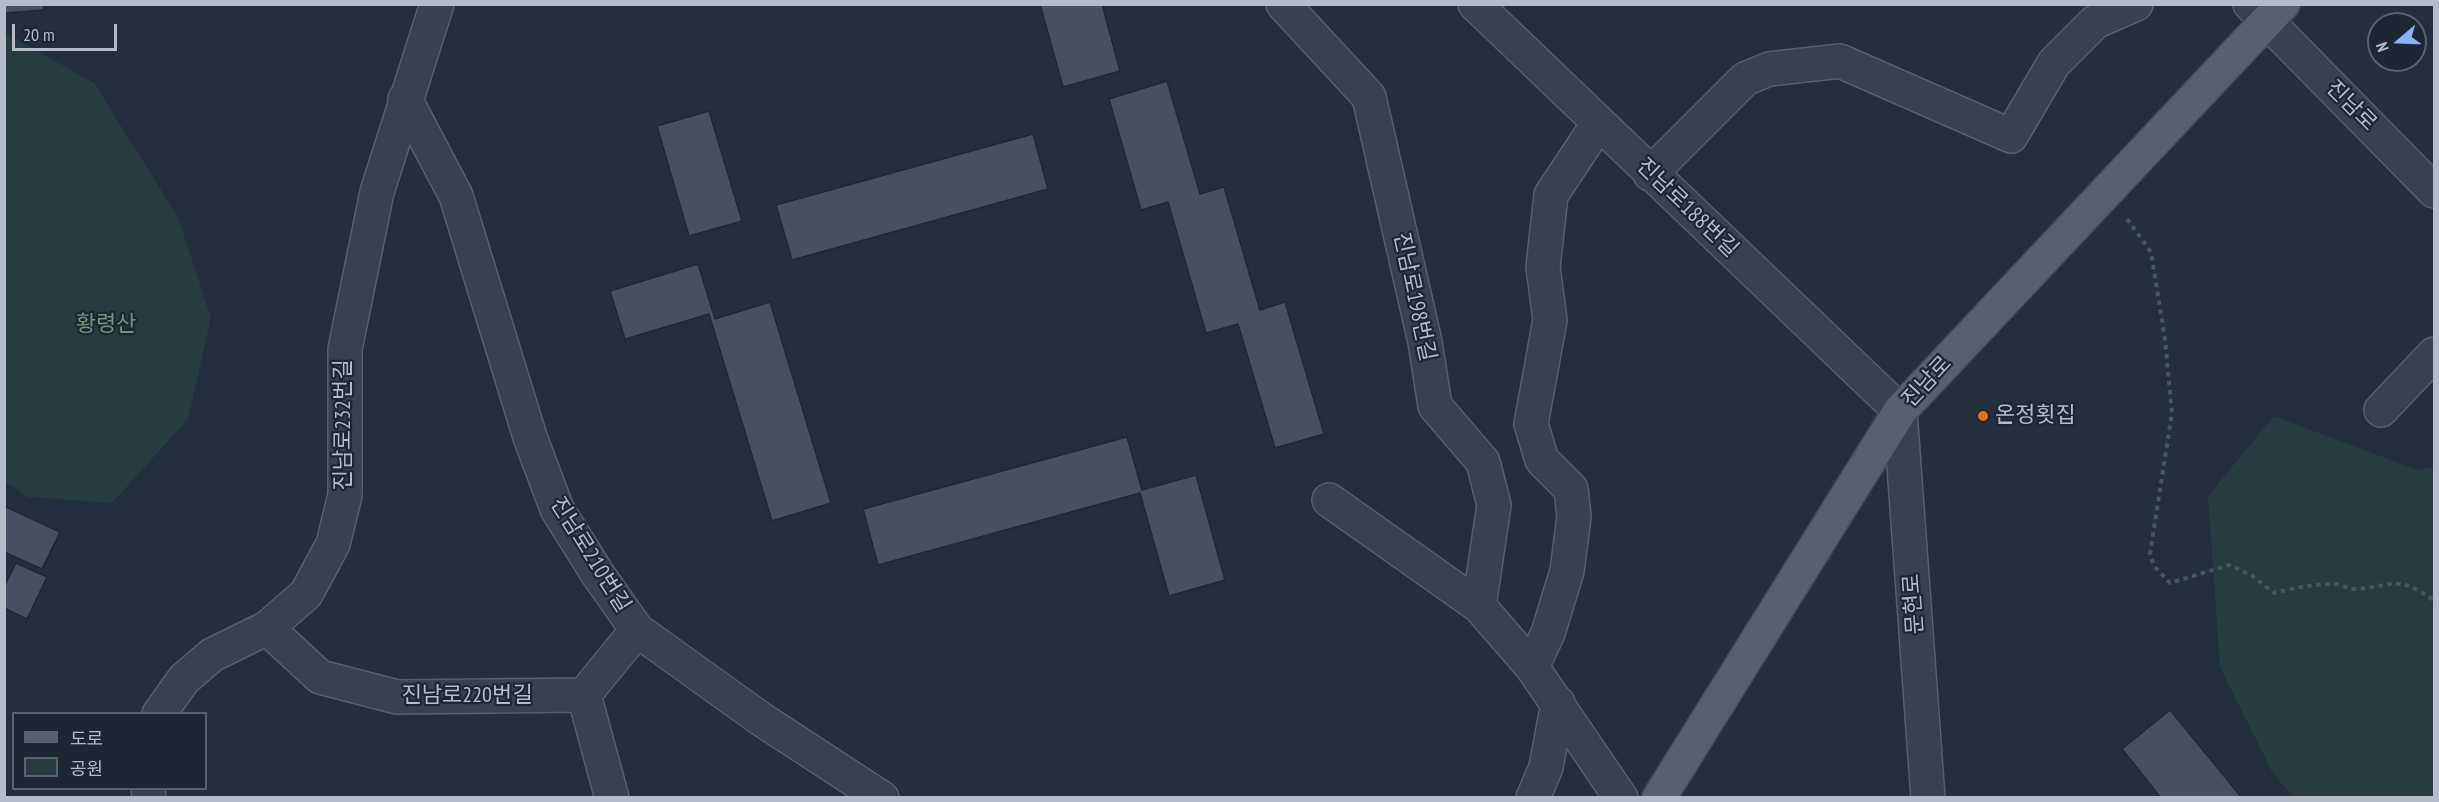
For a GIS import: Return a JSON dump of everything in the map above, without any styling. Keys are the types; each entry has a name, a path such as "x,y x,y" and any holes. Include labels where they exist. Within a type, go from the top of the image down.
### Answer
{"main road":[{"name":"진남로","path":"1659,798 1900,411 2107,191 2267,10"}],"street":[{"name":"진남로232번길","path":"160,712 184,679 212,655 267,628 306,594 333,544 345,495 345,349 376,192 437,4"},
{"name":"진남로198번길","path":"1283,4 1369,97 1425,342 1434,406 1484,462 1494,505 1479,606"},
{"name":"진남로188번길","path":"1475,4 1900,411"},
{"path":"1650,174 1745,79 1769,69 1840,61 2011,136 2054,63 2095,22 2136,4"},
{"name":"진남로","path":"2267,10 2434,191"},
{"name":"진남로210번길","path":"405,99 456,195 530,437 557,509 597,573 637,630 761,719 878,796"},
{"path":"1532,667 1548,633 1567,571 1574,517 1571,489 1542,460 1531,424 1550,320 1543,267 1551,195 1598,124"},
{"path":"2381,410 2434,354"},
{"name":"문현로","path":"1900,411 1928,798"},
{"path":"1329,500 1479,606 1532,667 1621,798"},
{"name":"진남로220번길","path":"267,628 320,677 397,697 584,695"},
{"path":"612,798 584,695 637,630"},
{"path":"1533,798 1546,767 1558,703"}],"path":[{"path":"2107,191 2151,252 2165,339 2172,413 2152,532 2150,554 2154,566 2170,584 2229,565 2251,575 2274,593 2300,586 2337,584 2353,590 2399,582 2412,586 2434,600"}],"green space":[{"name":"황령산","path":"5,33 94,83 178,217 211,318 188,419 112,503 28,497 5,481"},
{"path":"2274,416 2417,470 2434,466 2434,797 2294,797 2273,774 2220,667 2208,496"}],"building":[{"path":"4,4 43,4 44,10 4,13"},
{"path":"1040,4 1102,4 1120,71 1063,87"},
{"path":"1167,81 1200,194 1224,187 1260,310 1285,302 1324,434 1275,448 1238,324 1206,333 1168,202 1141,210 1109,99"},
{"path":"709,111 742,221 689,236 657,126"},
{"path":"1033,134 1048,189 792,260 776,205"},
{"path":"698,264 715,319 770,302 831,503 772,521 709,314 625,339 610,291"},
{"path":"1127,437 1142,490 1196,475 1225,580 1169,596 1140,493 878,565 863,509"},
{"path":"4,506 60,532 42,569 4,552"},
{"path":"16,563 47,577 27,619 4,608 4,587"},
{"path":"2170,710 2242,798 2161,798 2122,749"}],"place":[{"name":"온정횟집","path":"1983,416"}]}
